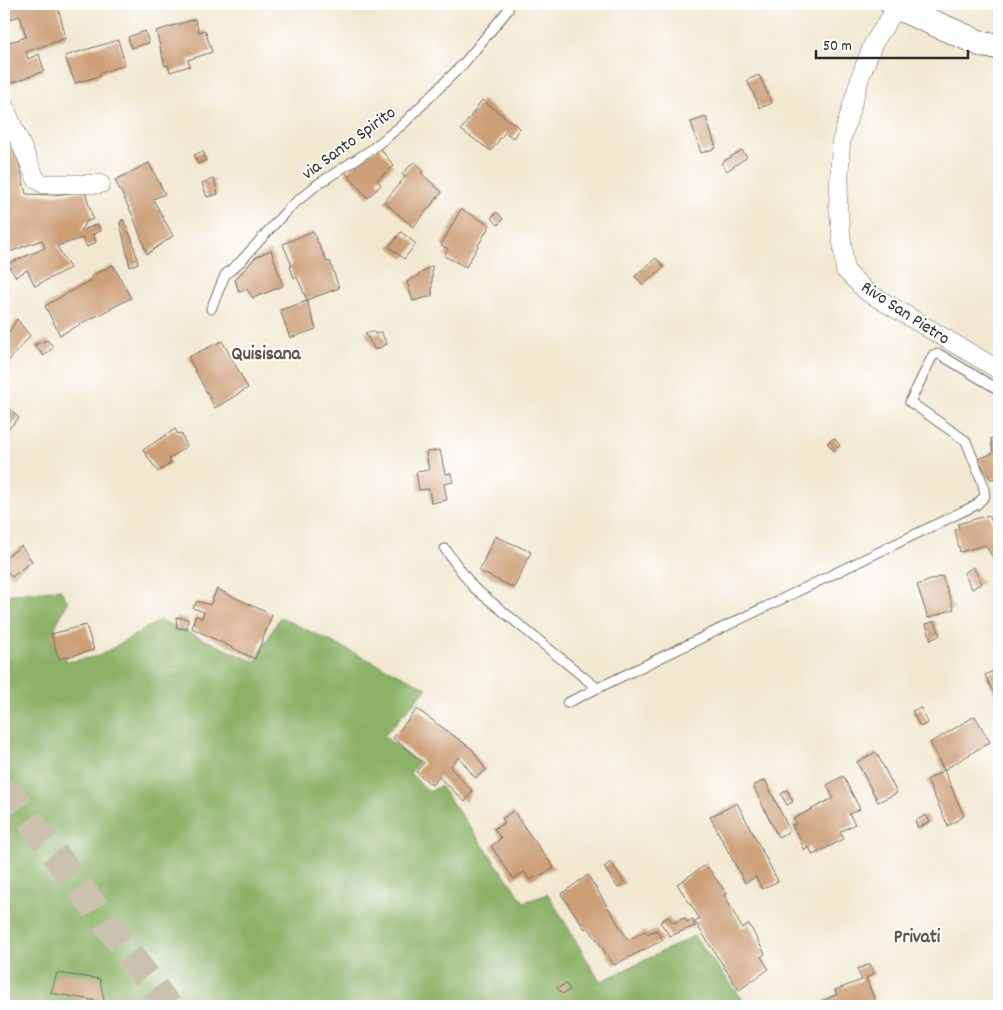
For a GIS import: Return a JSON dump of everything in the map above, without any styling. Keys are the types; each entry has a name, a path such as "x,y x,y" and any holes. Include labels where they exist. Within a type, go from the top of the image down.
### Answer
{"main road":[{"path":"895,6 984,45 999,46"}],"street":[{"name":"Rivo San Pietro","path":"895,6 873,44 861,75 841,142 838,205 845,270 867,292 999,370"},
{"path":"4,105 36,179 43,184 101,184"}],"lane":[{"name":"via Santo Spirito","path":"210,310 226,275 241,262 290,206 318,184 372,149 403,124 465,62 508,10 509,4"},
{"path":"568,702 976,505 985,496 983,484 966,441 910,402 933,355 939,354 999,390"},
{"path":"445,549 474,587 597,688"}],"green space":[{"path":"60,589 68,602 55,627 67,662 99,656 160,620 255,662 280,617 427,688 384,736 418,763 410,773 429,792 440,786 524,902 548,894 600,982 694,936 748,1006 4,1006 4,595"}],"building":[{"path":"4,4 57,4 66,38 26,52 28,59 39,54 44,71 4,86 4,39 6,43 26,37 20,16 4,21"},
{"path":"195,19 199,32 205,30 212,52 188,60 190,66 170,72 168,65 165,66 156,31"},
{"path":"145,31 149,43 131,48 128,37"},
{"path":"118,40 125,64 99,74 100,76 75,83 65,56"},
{"path":"759,75 772,103 760,108 747,80"},
{"path":"482,100 520,128 513,138 505,132 491,151 461,130"},
{"path":"4,117 13,138 26,194 54,195 85,191 93,219 86,222 80,231 98,224 101,231 93,234 96,242 87,247 82,238 57,246 70,268 35,286 27,270 16,277 7,264 45,248 42,240 4,254"},
{"path":"706,117 716,148 701,153 691,122"},
{"path":"379,147 394,166 377,180 381,185 368,198 345,172"},
{"path":"742,150 747,157 727,171 721,163"},
{"path":"203,151 206,160 198,164 194,155"},
{"path":"414,162 423,170 421,173 442,192 413,227 384,202 405,177 402,174"},
{"path":"149,163 165,194 153,199 173,236 147,254 133,216 115,180"},
{"path":"214,179 218,194 207,197 202,183"},
{"path":"461,209 490,225 466,267 444,256 448,249 441,245"},
{"path":"497,212 503,219 498,225 491,218"},
{"path":"123,219 132,239 138,263 130,267 120,223"},
{"path":"313,231 327,262 330,261 339,288 307,300 297,277 294,278 290,266 292,266 283,244"},
{"path":"401,232 416,244 404,259 389,247"},
{"path":"271,250 283,286 253,298 247,289 239,292 235,280 256,257"},
{"path":"656,258 664,267 643,285 635,276"},
{"path":"113,265 131,298 60,335 45,306 92,279 91,276"},
{"path":"432,266 432,296 413,301 407,282"},
{"path":"307,301 316,329 290,338 280,310"},
{"path":"17,319 30,336 4,366 4,340"},
{"path":"373,331 375,334 381,332 387,344 375,350 365,333"},
{"path":"47,340 54,347 44,356 34,345"},
{"path":"222,341 248,388 215,408 188,357"},
{"path":"4,403 19,418 4,433"},
{"path":"175,429 178,434 181,433 187,446 169,459 171,463 158,472 143,450"},
{"path":"999,437 999,478 990,479 978,459 993,453 991,438"},
{"path":"834,438 840,445 834,451 827,443"},
{"path":"440,450 445,474 451,473 453,482 444,484 447,500 431,503 429,489 419,490 416,472 429,470 426,452"},
{"path":"989,515 999,540 999,567 985,545 960,552 955,530 959,529 958,524"},
{"path":"495,536 531,552 514,588 479,571"},
{"path":"21,546 32,561 12,577 4,567 4,559"},
{"path":"973,567 982,583 972,589 964,573"},
{"path":"942,576 954,609 928,618 917,585"},
{"path":"217,589 272,615 255,659 192,628 195,616 202,618 204,612 193,608 197,601 210,605"},
{"path":"176,617 188,619 187,629 177,628"},
{"path":"935,621 940,635 931,640 926,624"},
{"path":"86,625 94,650 59,659 51,634"},
{"path":"999,668 999,704 985,675"},
{"path":"921,708 928,723 920,727 912,711"},
{"path":"417,709 472,749 486,770 475,778 459,757 450,767 472,791 465,802 439,777 432,785 416,772 424,763 393,738"},
{"path":"975,716 990,742 944,770 930,743"},
{"path":"876,752 897,793 878,802 857,762"},
{"path":"944,770 964,816 948,826 927,780"},
{"path":"843,776 860,809 849,814 855,824 840,832 844,839 813,855 809,847 805,850 792,825 796,824 793,819 833,798 827,785"},
{"path":"765,780 790,831 778,837 753,786"},
{"path":"787,790 793,802 787,805 781,794"},
{"path":"737,803 778,881 762,889 756,877 745,883 710,817"},
{"path":"513,811 554,868 530,880 524,872 514,879 491,846 501,838 494,829 505,822 502,819"},
{"path":"926,815 930,822 918,828 915,821"},
{"path":"611,862 625,883 618,888 604,867"},
{"path":"706,865 727,894 724,895 742,928 749,924 765,954 761,957 769,969 739,990 695,922 700,919 677,884"},
{"path":"588,875 628,940 645,931 647,934 656,930 663,940 614,965 588,927 585,929 561,894"},
{"path":"668,917 673,923 684,918 687,922 692,919 695,926 670,936 660,922"},
{"path":"870,964 874,974 866,978 877,1006 820,1006 819,1003 837,994 835,990 862,980 857,969"},
{"path":"57,973 100,979 104,1002 51,993"},
{"path":"566,984 570,990 562,994 557,988"}],"tunnel":[{"path":"4,786 168,1006"}],"district":[{"name":"Quisisana","path":"266,352"},
{"name":"Privati","path":"917,935"}]}
